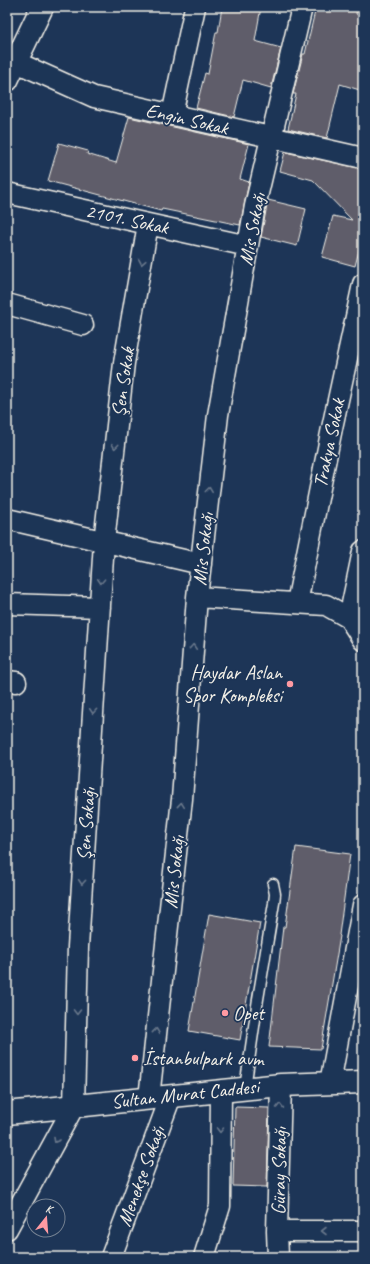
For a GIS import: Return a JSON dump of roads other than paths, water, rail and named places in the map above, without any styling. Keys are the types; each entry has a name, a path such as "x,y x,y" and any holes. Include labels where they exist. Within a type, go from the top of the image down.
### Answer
{"street":[{"path":"11,71 42,7"},
{"path":"172,115 195,7"},
{"name":"Mis Sokağı","path":"149,1098 182,799 197,597 218,415 248,246 271,138 302,7"},
{"name":"Engin Sokak","path":"11,71 94,97 363,158"},
{"name":"2101. Sokak","path":"7,193 248,246"},
{"name":"Şen Sokak","path":"104,542 124,363 148,224"},
{"name":"Trakya Sokak","path":"297,603 363,284"},
{"path":"7,304 84,325"},
{"path":"7,519 201,564"},
{"name":"Şen Sokağı","path":"74,1106 78,947 104,542"},
{"path":"349,618 363,551"},
{"path":"197,597 326,605 349,618 363,640"},
{"path":"7,604 100,607"},
{"path":"330,1083 363,905"},
{"name":"Sultan Murat Caddesi","path":"7,1113 245,1088 280,1085 363,1082"},
{"name":"Güray Sokağı","path":"278,1257 277,1231 280,1085"},
{"path":"204,1257 220,1206 221,1091"},
{"name":"Menekşe Sokağı","path":"111,1257 171,1096"},
{"path":"7,1229 74,1106"},
{"path":"277,1231 363,1231"}],"lane":[{"path":"245,1088 274,903 275,894 273,884"}],"place":[{"name":"Haydar Aslan Spor Kompleksi","path":"290,684"},
{"name":"Opet","path":"225,1013"},
{"name":"İstanbulpark avm","path":"135,1058"}]}
